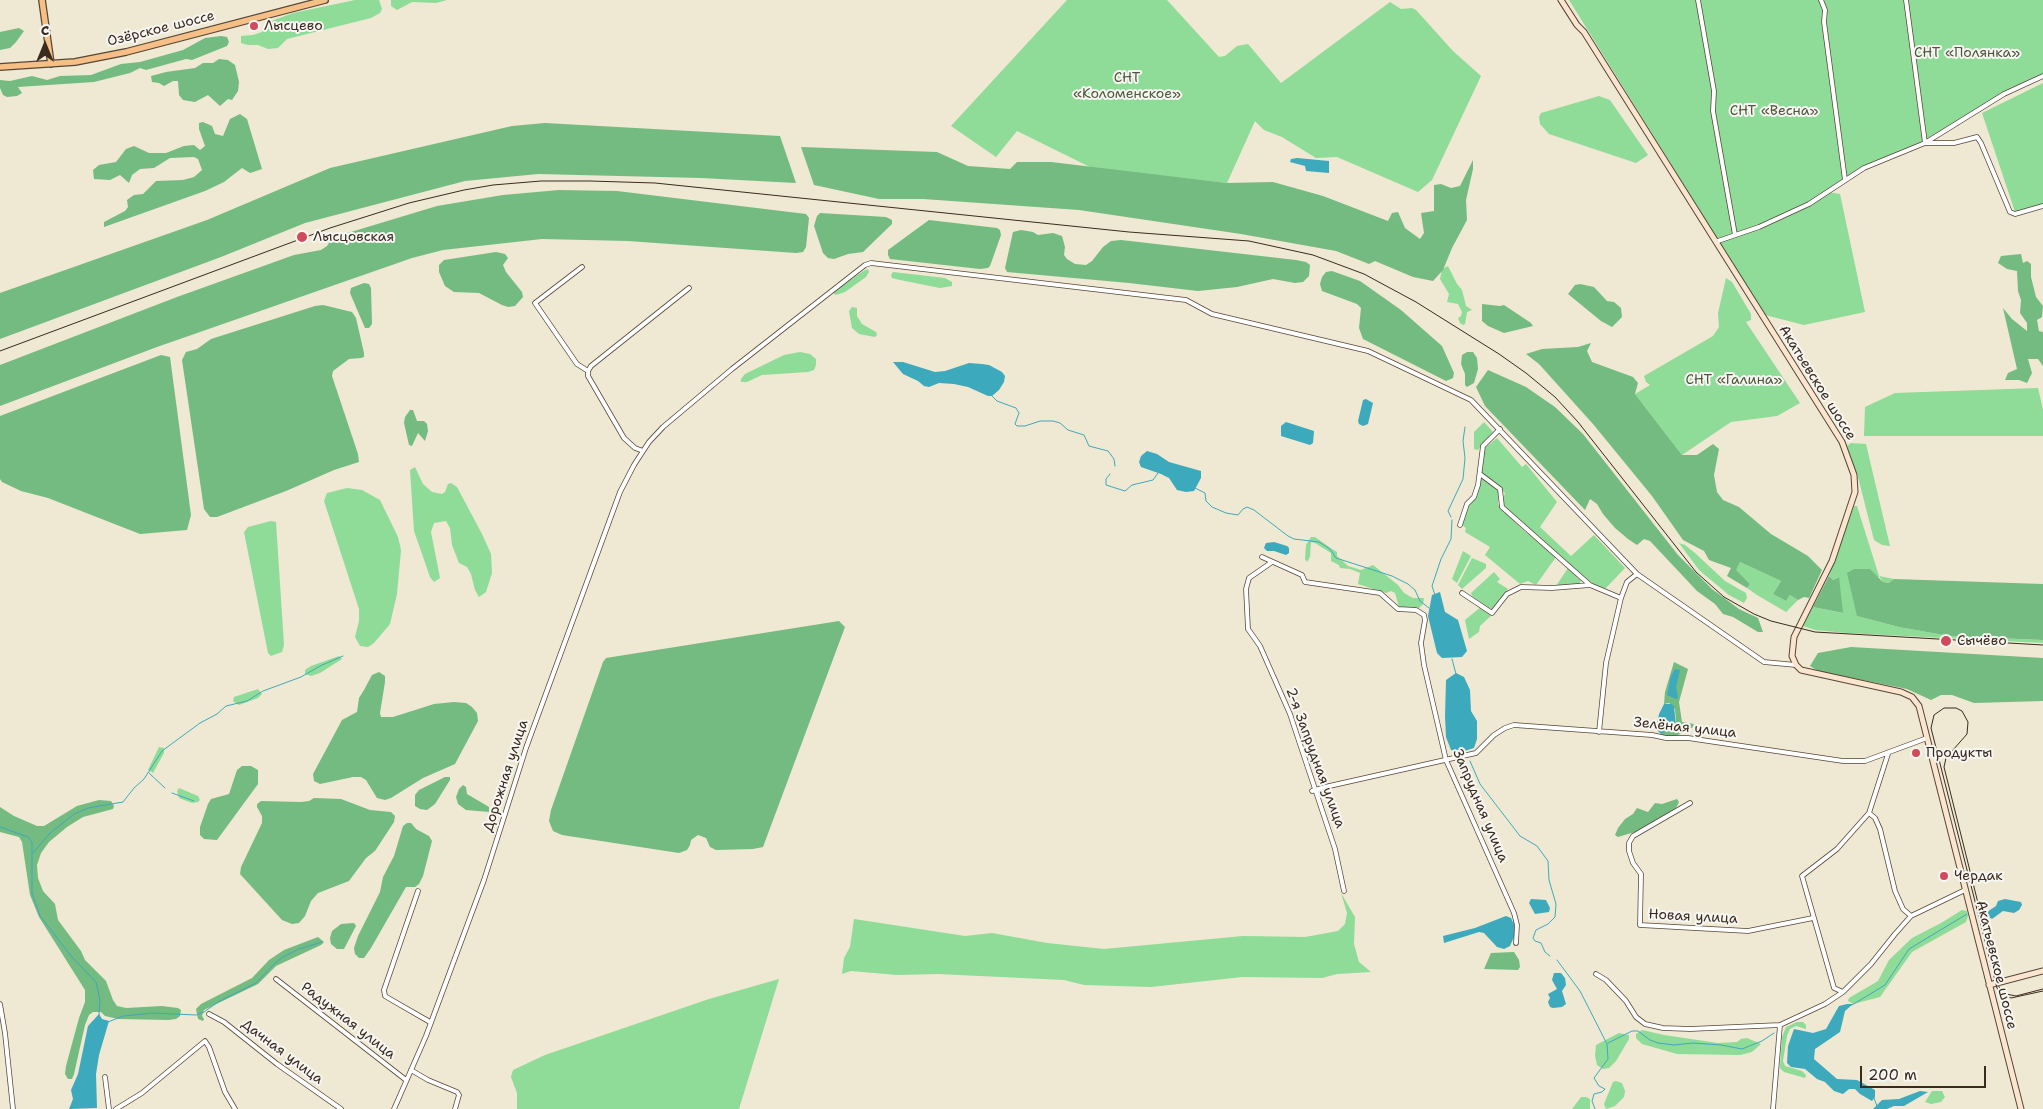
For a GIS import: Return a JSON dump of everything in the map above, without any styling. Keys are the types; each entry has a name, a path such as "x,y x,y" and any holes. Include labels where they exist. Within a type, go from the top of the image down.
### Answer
{"main road":[{"path":"42,0 51,64"},
{"name":"Озёрское шоссе","path":"0,67 74,62 126,52 325,0"},
{"name":"Акатьевское шоссе","path":"1561,0 1577,25 1584,32 1842,442 1852,466 1855,492 1832,561 1794,637 1792,656 1796,665 1801,670 1873,684 1912,697 1919,706 2021,1109"},
{"path":"1990,985 2043,971"}],"street":[{"path":"1698,0 1714,91 1713,111 1735,235"},
{"path":"1821,0 1825,10 1824,22 1846,180"},
{"path":"1906,0 1925,143"},
{"path":"1718,241 1759,227 1809,204 1864,168 1925,143 2004,94 2043,76"},
{"path":"1925,143 1954,142 1977,137 2012,214 2043,206"},
{"name":"Дорожная улица","path":"394,1109 430,1022 484,880 526,748 620,492 643,451 663,427 732,369 859,268 871,263 1186,300 1205,312 1368,350 1471,400 1637,574 1764,662 1796,665"},
{"path":"582,267 535,303 578,364 588,371"},
{"path":"643,451 635,448 624,438 588,376 588,371 591,366 689,288"},
{"path":"1460,525 1467,504 1474,497 1480,474 1483,446 1500,429"},
{"path":"1480,474 1500,489 1500,503 1502,507 1590,585 1621,598"},
{"name":"Запрудная улица","path":"1262,557 1302,575 1305,582 1380,593 1398,609 1416,610 1424,615 1425,620 1421,644 1424,665 1446,760 1514,913 1517,925 1516,943"},
{"name":"2-я Запрудная улица","path":"1272,562 1249,578 1246,589 1248,629 1260,646 1290,714 1314,791 1335,849 1344,891"},
{"path":"1599,732 1606,663 1621,598 1627,582 1637,574"},
{"path":"1462,593 1492,612 1507,594 1521,587 1552,588 1590,585"},
{"name":"Зелёная улица","path":"1314,791 1476,753 1494,735 1504,728 1514,725 1652,735 1666,738 1688,738 1843,761 1865,761 1927,738"},
{"path":"1843,992 1834,988 1802,876 1837,849 1869,813 1888,754"},
{"name":"Новая улица","path":"1690,803 1633,836 1629,843 1629,851 1633,863 1641,874 1640,925 1748,931 1813,918"},
{"path":"1869,813 1875,818 1880,829 1895,891 1903,909 1911,916"},
{"path":"1596,974 1619,994 1636,1017 1645,1024 1663,1028 1690,1029 1780,1025 1825,1004 1843,992 1872,964 1911,916 1965,890"},
{"path":"418,891 384,990 385,996 430,1022"},
{"name":"Радужная улица","path":"276,979 406,1080"},
{"path":"0,1004 13,1109"},
{"name":"Дачная улица","path":"209,1014 224,1022 277,1064 341,1109"},
{"path":"1773,1109 1780,1025"},
{"path":"116,1109 142,1093 205,1041 209,1047 225,1092 235,1109"},
{"path":"411,1070 428,1080 457,1092 455,1109"},
{"path":"105,1077 109,1109"}],"green space":[{"path":"355,0 379,0 382,9 380,13 371,18 287,39 278,48 268,49 258,45 241,43 241,36 262,32 267,24 274,20 293,13"},
{"path":"391,0 447,0 436,3 412,2 397,10 391,6"},
{"name":"СНТ «Коломенское»","path":"1067,0 1167,0 1219,57 1225,56 1237,46 1248,44 1281,83 1390,2 1401,9 1412,8 1416,10 1453,51 1481,76 1432,180 1418,192 1337,157 1316,158 1282,137 1264,130 1255,121 1227,183 1092,168 1017,131 996,157 951,126"},
{"path":"1569,0 2043,0 2043,76 2004,94 1925,143 1864,168 1828,192 1840,194 1865,312 1804,325 1765,315"},
{"path":"19,28 24,31 16,42 10,48 0,50 0,32"},
{"path":"227,37 229,42 227,46 192,60 186,59 146,70 140,68 130,73 94,82 18,87 22,93 17,96 7,97 3,95 0,88 0,80 10,81 32,76 47,80 60,76 91,75 121,64 140,62 183,50 205,38"},
{"path":"219,59 228,60 235,65 239,82 238,91 232,100 228,99 220,106 208,95 195,102 183,100 179,95 178,81 173,81 164,86 152,82 151,76 195,68 203,63 213,63"},
{"path":"2043,83 2043,205 2015,212 1982,113"},
{"path":"1599,96 1610,100 1648,155 1636,163 1549,134 1540,124 1539,117 1541,113"},
{"path":"240,114 247,119 262,169 250,173 242,168 224,182 205,191 104,227 104,222 125,211 128,207 127,200 134,195 143,194 156,181 183,180 194,177 202,170 198,159 194,157 170,158 154,168 140,169 132,175 129,183 120,175 110,180 94,179 93,170 99,165 116,162 126,149 134,146 149,153 166,153 184,146 194,145 200,150 205,146 199,129 199,123 203,122 212,126 215,134 223,136 230,119"},
{"path":"545,123 780,136 796,183 701,178 538,174 465,181 305,223 221,257 0,339 0,293 207,220 330,168 512,126"},
{"path":"801,147 937,152 968,166 1010,169 1017,162 1051,162 1227,183 1273,182 1323,196 1388,221 1392,213 1398,212 1405,228 1420,239 1424,233 1421,213 1434,211 1434,185 1441,184 1451,188 1460,186 1473,160 1473,169 1466,200 1467,220 1443,270 1433,281 1413,277 1375,261 1369,264 1336,251 1241,234 1079,210 923,199 879,199 814,185"},
{"path":"559,190 617,191 806,214 809,218 806,247 803,252 796,253 628,241 542,239 443,250 412,258 157,347 0,406 0,365 177,297 294,255 321,250 331,240 341,235 437,206 503,195"},
{"path":"820,213 886,217 892,220 892,224 863,252 848,254 834,259 828,258 823,253 814,226"},
{"path":"929,220 997,228 1000,230 1001,235 990,266 980,269 890,259 888,250"},
{"path":"1021,230 1038,235 1053,233 1062,236 1065,247 1064,255 1075,264 1086,265 1111,241 1121,240 1296,260 1310,265 1309,276 1303,282 1295,283 1273,279 1237,287 1198,291 1007,272 1005,268 1013,232"},
{"path":"496,252 505,254 508,258 503,265 506,272 522,292 523,297 515,306 508,307 502,305 479,293 454,292 445,286 439,272 439,265 444,260"},
{"path":"2021,254 2023,263 2027,261 2031,264 2031,277 2036,297 2043,306 2042,317 2037,320 2039,331 2043,332 2043,366 2038,359 2028,359 2032,373 2027,383 2019,380 2005,380 2008,373 2017,369 2003,308 2012,319 2027,331 2027,323 2020,313 2021,300 2018,291 2017,271 2007,269 1998,263 2001,256"},
{"path":"1448,266 1462,290 1466,306 1472,310 1467,312 1465,324 1463,325 1458,318 1462,312 1458,304 1447,302 1449,294 1440,279 1442,269"},
{"path":"868,269 869,272 866,277 845,292 834,294 834,291"},
{"path":"1332,271 1360,281 1401,310 1442,346 1454,373 1453,378 1446,381 1363,339 1359,328 1361,308 1357,304 1322,291 1320,284 1322,277 1326,272"},
{"path":"893,272 945,278 952,282 952,286 940,288 900,280 892,278"},
{"name":"СНТ «Галина»","path":"1726,278 1732,282 1751,314 1751,320 1746,322 1800,403 1777,416 1731,422 1682,455 1635,394 1650,385 1646,382 1644,376 1713,336 1719,327 1718,313"},
{"path":"364,283 369,284 371,288 372,324 369,328 365,328 350,293 351,288"},
{"path":"1580,284 1594,287 1607,301 1614,302 1621,308 1622,317 1612,327 1601,321 1568,294 1575,285"},
{"path":"1482,304 1504,305 1533,326 1504,333 1488,326 1482,321"},
{"path":"323,305 352,312 356,318 364,357 349,359 333,371 332,376 359,462 334,470 286,491 217,517 210,517 204,509 182,360 186,352 197,349 211,339"},
{"path":"852,307 857,308 857,316 862,324 876,332 877,335 875,337 859,334 852,328 849,311"},
{"path":"1591,343 1587,351 1592,362 1633,377 1638,383 1635,394 1682,455 1697,455 1713,444 1719,449 1714,475 1717,492 1723,500 1739,507 1771,534 1808,556 1822,570 1809,598 1804,597 1798,600 1790,595 1786,601 1773,594 1781,581 1740,562 1736,570 1750,584 1747,588 1727,576 1731,568 1709,560 1704,551 1683,540 1652,496 1593,424 1539,364 1526,354 1542,349 1578,347"},
{"path":"800,352 810,354 816,359 814,370 762,375 747,382 741,382 745,374 784,355"},
{"path":"1467,352 1473,352 1477,358 1478,369 1474,383 1467,387 1461,364 1462,355"},
{"path":"161,355 170,357 191,515 187,530 140,534 48,498 21,491 2,482 0,479 0,416"},
{"path":"1488,370 1526,387 1555,407 1583,434 1678,555 1712,589 1739,609 1758,618 1763,632 1758,632 1733,617 1723,614 1715,604 1697,591 1650,541 1644,539 1637,545 1628,539 1615,528 1597,504 1590,499 1585,510 1485,406 1476,387"},
{"path":"2038,388 2043,410 2043,436 1864,436 1865,407 1895,393"},
{"path":"410,410 413,410 417,421 424,421 427,424 428,431 425,441 418,433 412,446 409,445 404,423 405,417"},
{"path":"1484,422 1493,432 1478,450 1474,449 1474,432"},
{"path":"1497,438 1522,467 1526,464 1557,502 1540,527 1571,556 1594,535 1625,568 1604,590 1591,582 1528,530 1529,528 1505,507 1502,502 1505,493 1481,472 1485,448"},
{"path":"1851,443 1866,444 1890,546 1882,545 1874,540 1858,477 1847,446"},
{"path":"415,467 423,484 432,492 442,494 445,492 448,484 451,483 457,487 482,534 491,554 492,573 486,592 479,597 467,567 459,563 452,545 450,528 446,521 434,523 431,532 440,578 434,582 430,577 414,531 410,470"},
{"path":"1480,478 1486,480 1498,491 1498,504 1502,509 1522,529 1556,557 1536,585 1528,581 1520,584 1485,555 1490,547 1465,532 1466,528 1462,525 1462,522 1468,506 1476,496"},
{"path":"347,488 362,490 380,500 398,537 401,550 397,594 390,624 374,643 368,647 360,646 355,637 359,621 359,609 324,501 327,493"},
{"path":"1854,506 1857,506 1879,576 1857,616 1899,627 1949,636 2043,640 2043,643 1846,633 1815,630 1803,626 1813,607 1842,613 1838,577 1833,580 1829,576"},
{"path":"271,521 276,522 284,645 282,652 271,656 268,653 244,532 248,527"},
{"path":"1311,537 1315,537 1337,552 1337,556 1348,566 1361,570 1373,565 1398,585 1404,593 1413,598 1424,598 1423,604 1419,608 1399,607 1395,593 1391,591 1386,593 1358,584 1360,573 1340,568 1339,565 1331,561 1331,553 1315,543 1311,542 1310,557 1307,562 1305,559 1306,545"},
{"path":"1679,543 1695,553 1725,581 1746,593 1747,598 1744,603 1729,595 1699,570"},
{"path":"1463,551 1471,556 1457,583 1452,579"},
{"path":"1472,558 1486,564 1486,568 1462,589 1458,585"},
{"path":"1740,562 1781,581 1773,594 1786,601 1790,595 1798,600 1786,612 1757,595 1747,588 1750,584 1735,570"},
{"path":"1568,568 1581,581 1578,585 1556,586"},
{"path":"1854,569 1870,569 1883,582 1889,583 1894,579 2043,584 2043,640 1949,636 1899,627 1857,616 1847,573"},
{"path":"1494,572 1500,579 1497,582 1508,589 1492,610 1472,596 1471,593"},
{"path":"1829,576 1833,580 1839,577 1843,613 1813,607"},
{"path":"1879,576 1894,579 1890,583 1883,582"},
{"path":"1482,606 1493,614 1480,626 1479,632 1469,639 1465,620"},
{"path":"839,621 845,627 763,847 716,850 710,847 706,838 698,835 691,840 687,850 679,853 562,835 553,831 549,821 551,810 606,658"},
{"path":"1851,647 2043,658 2043,701 1974,703 1952,695 1941,695 1931,700 1907,689 1818,671 1810,666 1818,653"},
{"path":"339,656 342,659 320,673 311,676 305,674 305,670 311,666"},
{"path":"1674,662 1688,669 1679,702 1682,722 1694,724 1692,728 1681,727 1682,733 1676,736 1664,737 1661,734 1676,721 1675,709 1669,703 1664,704 1665,692"},
{"path":"379,672 385,676 381,717 393,717 434,704 454,702 466,703 472,707 477,713 478,721 455,764 423,778 385,800 377,798 366,780 361,777 320,784 314,781 313,774 342,720 357,712 359,698 372,675"},
{"path":"258,689 262,694 258,698 239,705 233,701 234,697"},
{"path":"159,747 164,748 164,753 153,773 148,770"},
{"path":"242,766 251,766 258,770 258,784 217,840 204,839 200,835 200,827 208,804 211,799 229,794 237,770"},
{"path":"445,777 450,777 450,780 435,804 427,810 415,806 415,795 419,790"},
{"path":"463,785 466,787 467,794 489,807 489,812 466,810 458,804 456,797"},
{"path":"179,788 198,796 200,800 192,803 179,798 177,791"},
{"path":"314,798 341,799 370,810 391,812 395,816 394,822 375,851 366,858 349,881 318,893 311,901 305,916 299,923 292,924 282,920 240,874 241,867 262,823 262,816 257,804 261,801 301,802"},
{"path":"1677,799 1679,802 1676,808 1638,831 1618,837 1615,835 1625,819 1633,814 1637,808 1648,812 1655,803 1662,804"},
{"path":"99,800 111,801 114,806 113,809 83,817 49,842 41,853 37,865 38,878 43,891 55,904 58,920 81,951 85,960 106,981 117,1006 126,1008 162,1006 181,1010 180,1016 169,1020 118,1019 105,1016 101,1012 93,1012 89,1015 85,1025 74,1074 72,1079 68,1079 65,1074 66,1066 85,1002 85,990 39,917 30,895 22,842 19,837 0,832 0,807 14,816 37,826 44,826 77,806"},
{"path":"411,823 416,829 429,836 432,841 423,876 415,887 406,887 371,948 364,958 359,958 355,954 354,948 358,936 380,892 383,877 394,856 403,826"},
{"path":"1341,893 1355,917 1354,944 1359,962 1371,972 1337,974 1322,978 1242,977 1151,987 1084,985 1064,980 938,974 897,975 851,971 842,974 844,958 850,947 854,919 965,936 992,933 1047,943 1104,949 1243,936 1305,937 1338,931 1345,924 1347,913"},
{"path":"1962,910 1967,911 1966,922 1912,952 1880,997 1853,1004 1848,1001 1849,998 1878,981 1889,960 1912,938"},
{"path":"354,923 356,926 344,949 337,949 331,944 332,931 341,924"},
{"path":"318,937 324,942 321,945 276,966 258,984 204,1010 203,1021 198,1019 196,1009 201,1004 252,978 269,960 284,950"},
{"path":"1514,952 1519,960 1520,967 1518,970 1484,969 1491,953"},
{"path":"779,979 739,1109 517,1109 517,1093 511,1077 513,1070 545,1055 709,999"},
{"path":"1797,1022 1803,1022 1806,1025 1806,1029 1796,1026 1790,1029 1783,1061 1785,1066 1802,1071 1806,1075 1805,1078 1784,1072 1780,1068 1782,1037 1786,1027"},
{"path":"1642,1030 1718,1043 1737,1042 1747,1038 1761,1044 1752,1052 1740,1055 1677,1054 1642,1044 1636,1038 1636,1034"},
{"path":"1619,1033 1629,1035 1629,1039 1616,1061 1609,1068 1603,1069 1597,1065 1595,1056 1596,1045"},
{"path":"1613,1082 1622,1083 1625,1091 1624,1097 1615,1106 1606,1109 1604,1104"},
{"path":"1932,1091 1942,1091 1945,1097 1941,1102 1931,1104 1925,1102"},
{"path":"1581,1097 1590,1099 1590,1109 1572,1109"}],"water":[{"path":"1291,159 1329,161 1329,173 1306,171 1305,166 1290,162"},
{"path":"893,362 903,362 935,372 945,371 969,363 982,364 989,365 1002,372 1005,376 999,390 992,396 988,396 968,387 954,384 939,383 929,387 924,386 903,374"},
{"path":"1366,399 1373,403 1368,424 1363,426 1358,421 1363,400"},
{"path":"1286,422 1314,431 1313,443 1310,445 1281,436 1281,426"},
{"path":"1147,451 1157,454 1169,462 1201,471 1201,478 1194,491 1177,490 1169,478 1141,467 1139,462 1141,456"},
{"path":"1274,542 1287,546 1289,553 1286,555 1267,551 1264,548 1266,543"},
{"path":"1440,592 1445,612 1458,620 1467,651 1462,657 1442,658 1437,653 1428,616 1432,595"},
{"path":"1675,669 1680,670 1676,687 1678,698 1676,699 1667,695 1671,676"},
{"path":"1456,673 1464,677 1470,690 1471,711 1477,721 1477,739 1474,748 1461,752 1451,750 1446,737 1446,680"},
{"path":"1664,704 1674,706 1676,726 1673,732 1666,731 1661,734 1656,729 1659,714"},
{"path":"1531,899 1546,900 1550,908 1549,912 1535,914 1529,903"},
{"path":"2005,899 2021,902 2022,905 2014,913 2003,911 1992,919 1989,917 1987,912 1996,906 1998,901"},
{"path":"1506,916 1511,918 1514,924 1514,937 1510,946 1504,949 1497,947 1484,933 1479,932 1444,943 1443,936 1475,928"},
{"path":"1554,973 1561,973 1565,978 1566,985 1562,991 1566,1004 1562,1007 1553,1008 1550,1007 1548,1002 1550,998 1548,994 1557,989 1552,980"},
{"path":"1853,1004 1845,1011 1840,1032 1815,1049 1814,1059 1837,1079 1857,1080 1875,1090 1875,1097 1872,1101 1855,1089 1849,1089 1843,1094 1834,1091 1825,1082 1817,1079 1805,1069 1791,1067 1787,1063 1788,1046 1794,1029 1813,1033 1826,1029 1839,1006"},
{"path":"99,1014 102,1019 109,1021 99,1055 96,1074 97,1108 69,1109 73,1099 71,1090 78,1074 88,1026"},
{"path":"1920,1091 1928,1092 1904,1106 1873,1109 1882,1100 1899,1099"}],"waterway":[{"path":"992,396 997,401 1016,408 1019,413 1015,424 1017,426 1025,426 1040,421 1060,423 1068,430 1084,435 1089,446 1108,451 1114,459 1115,466"},
{"path":"1451,517 1448,511 1463,479 1465,427"},
{"path":"1110,474 1106,479 1106,485 1125,491 1132,485 1153,480 1158,473"},
{"path":"1195,488 1205,493 1206,501 1212,507 1226,513 1238,515 1247,507 1294,539 1319,542 1330,549 1336,558 1392,576 1408,584 1415,590 1420,601 1429,608"},
{"path":"1435,595 1432,586 1441,559 1451,539 1452,520"},
{"path":"33,853 49,834 74,814 88,808 123,802 144,779 162,751 226,706 247,701 263,691 301,677 343,656"},
{"path":"1452,659 1456,674"},
{"path":"1470,761 1480,784 1520,836 1537,846 1548,861 1549,880 1556,904 1555,917 1548,924 1536,930 1533,938 1541,943 1545,952 1550,956"},
{"path":"149,773 165,788"},
{"path":"172,793 194,801"},
{"path":"0,827 28,837 32,842 32,893 40,916 71,956 96,982 100,1000 99,1015"},
{"path":"1852,1005 1885,985 1909,949 1967,914"},
{"path":"108,1022 123,1016 153,1013 196,1015 256,983 283,957 299,949 322,942"},
{"path":"1557,960 1580,991 1607,1044 1608,1059 1594,1078 1599,1086 1605,1089 1594,1094 1592,1101 1595,1109"},
{"path":"1608,1043 1632,1031 1638,1031 1650,1040 1658,1043 1674,1045 1693,1043 1742,1049 1762,1041 1774,1033"},
{"path":"1874,1098 1878,1109"}],"tram line":[{"path":"2043,989 2016,996 2006,994 1999,987 1944,767 1946,758 1967,734 1968,722 1962,711 1956,708 1944,708 1934,715 1931,728 1997,988 2000,993 2011,998 2043,991"}],"railway":[{"path":"0,351 330,228 409,203 493,185 541,181 655,183 1129,232 1249,241 1313,255 1364,274 1416,302 1526,373 1555,397 1578,422 1696,572 1724,597 1754,614 1771,621 1815,632 2043,645"}],"place":[{"name":"Лысцево","path":"254,26"},
{"name":"Лысцовская","path":"302,237"},
{"name":"Сычёво","path":"1946,641"},
{"name":"Продукты","path":"1916,753"},
{"name":"Чердак","path":"1944,876"}],"park label":[{"name":"СНТ «Полянка»","path":"1967,53"},
{"name":"СНТ «Весна»","path":"1774,111"}]}
